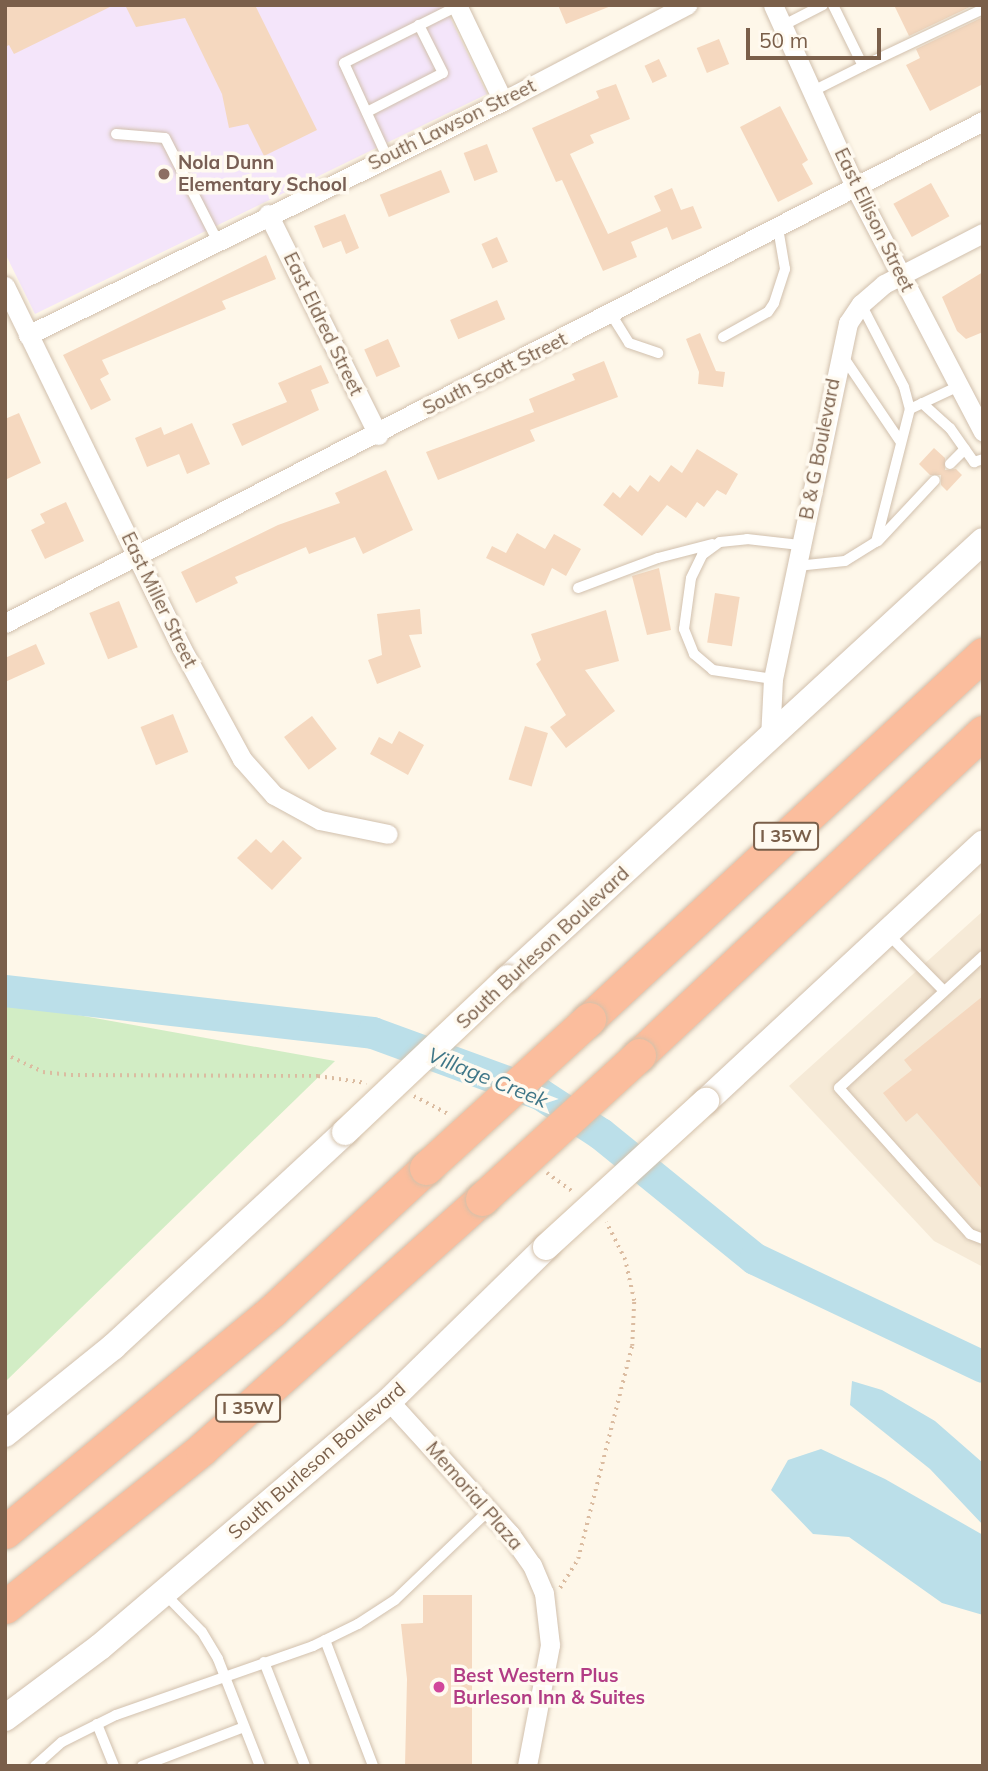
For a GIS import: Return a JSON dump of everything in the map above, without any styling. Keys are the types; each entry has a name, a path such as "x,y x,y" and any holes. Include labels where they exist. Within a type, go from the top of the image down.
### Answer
{"highway":[{"name":"I 35W","path":"5,1532 272,1311 983,654"},
{"name":"I 35W","path":"5,1607 202,1449 482,1199 983,732"}],"main road":[{"name":"South Burleson Boulevard","path":"5,1434 113,1347 508,978 983,541"},
{"name":"South Burleson Boulevard","path":"5,1718 163,1593 389,1401 546,1247 983,844"}],"street":[{"name":"South Lawson Street","path":"28,335 268,214 503,101 687,5"},
{"name":"East Ellison Street","path":"773,5 855,187 983,432"},
{"path":"457,6 503,101"},
{"name":"South Scott Street","path":"5,623 378,435 983,121"},
{"name":"East Eldred Street","path":"268,214 378,435"},
{"name":"B & G Boulevard","path":"770,738 774,678 848,323 861,304 901,275 983,233"},
{"name":"East Miller Street","path":"5,286 137,556 242,759 274,795 320,820 388,834"},
{"name":"Memorial Plaza","path":"389,1401 488,1511 532,1565 549,1616 550,1645 527,1766"}],"lane":[{"path":"782,26 823,5"},
{"path":"833,5 863,66"},
{"path":"387,157 344,63 457,6"},
{"path":"813,91 983,9"},
{"path":"366,113 443,73 419,25"},
{"path":"116,134 165,138 217,240"},
{"path":"723,337 768,312 774,303 785,269 778,228"},
{"path":"861,304 904,387 910,409 876,542"},
{"path":"611,314 629,343 658,353"},
{"path":"840,352 900,441"},
{"path":"910,409 959,386"},
{"path":"922,403 950,428 974,462 983,459"},
{"path":"950,464 965,449"},
{"path":"796,566 845,561 876,542 935,480"},
{"path":"578,588 658,558 720,542 747,539 800,545"},
{"path":"720,542 702,555 691,578 684,629 694,654 713,670 739,677 774,678"},
{"path":"887,932 944,991"},
{"path":"983,956 839,1088 970,1234 983,1239"},
{"path":"41,1764 62,1742 97,1724 325,1640 395,1600 488,1511"},
{"path":"163,1593 202,1633 224,1676 260,1766"},
{"path":"325,1640 373,1766"},
{"path":"264,1662 305,1766"},
{"path":"97,1724 114,1766"},
{"path":"142,1766 244,1727"}],"path":[{"path":"5,1054 43,1072 71,1075 318,1076 373,1084"},
{"path":"408,1094 452,1116"},
{"path":"544,1171 585,1201"},
{"path":"559,1590 578,1559 632,1346 635,1301 625,1260 602,1217"}],"shaded area":[{"name":"Nola Dunn Elementary School","path":"5,5 444,5 487,94 35,314 5,253"},
{"path":"983,911 983,1267 934,1241 789,1086"}],"green space":[{"path":"5,1002 335,1061 5,1382"}],"water":[{"path":"852,1381 882,1390 935,1421 983,1463 983,1525 930,1469 850,1405"},
{"path":"821,1449 885,1479 983,1535 983,1615 942,1603 849,1537 813,1534 771,1490 788,1460"}],"building":[{"path":"5,5 114,5 14,54 9,45 5,47"},
{"path":"125,5 255,5 317,130 264,156 248,124 229,128 222,94 185,18 136,27"},
{"path":"558,5 611,5 611,6 566,24"},
{"path":"894,5 974,5 909,36"},
{"path":"983,17 983,84 930,111 906,65 920,58 916,49"},
{"path":"719,39 729,64 707,73 697,48"},
{"path":"659,59 667,76 653,83 644,66"},
{"path":"616,84 630,119 590,135 594,143 570,154 608,234 661,211 654,196 672,188 681,210 693,206 702,228 672,240 667,227 631,242 637,257 603,271 562,180 556,182 532,128 599,98 596,91"},
{"path":"780,106 808,160 802,164 813,184 778,202 740,127"},
{"path":"487,144 498,172 474,181 464,153"},
{"path":"441,170 450,192 389,217 380,195"},
{"path":"931,183 949,216 912,237 893,204"},
{"path":"345,214 359,248 346,254 341,241 323,248 314,226"},
{"path":"497,237 508,262 492,269 481,244"},
{"path":"266,255 276,279 222,301 226,309 102,360 109,374 100,379 111,400 91,410 63,355"},
{"path":"983,272 983,332 966,339 957,331 942,297"},
{"path":"497,300 505,319 458,339 450,320"},
{"path":"700,333 716,371 725,372 723,387 698,384 699,372 686,339"},
{"path":"388,339 400,366 376,377 364,350"},
{"path":"604,361 618,397 530,430 535,441 438,480 426,452 534,412 529,399 575,380 572,374"},
{"path":"321,365 329,383 311,390 319,410 242,446 232,424 287,402 278,383"},
{"path":"19,413 41,463 5,480 5,419"},
{"path":"192,423 210,464 187,474 179,454 147,467 135,438 161,427 164,435"},
{"path":"934,448 945,458 945,470 956,469 962,475 947,491 941,485 941,475 930,475 919,464"},
{"path":"697,449 738,474 726,495 717,490 704,507 697,502 686,518 667,505 642,536 603,505 613,492 620,498 630,485 638,492 650,475 659,482 671,465 682,473"},
{"path":"386,470 413,530 363,554 355,537 309,554 306,547 235,577 238,583 196,603 181,572 278,525 340,503 335,493"},
{"path":"66,502 84,541 45,559 31,530 45,523 40,514"},
{"path":"517,533 545,549 554,534 581,549 566,576 552,568 544,586 486,558 492,546 506,553"},
{"path":"659,568 671,630 647,635 632,576"},
{"path":"715,593 740,597 732,646 707,642"},
{"path":"119,601 138,647 108,659 89,613"},
{"path":"420,609 422,634 409,635 421,667 377,684 368,660 382,655 377,614"},
{"path":"606,610 619,661 585,670 615,711 566,748 550,727 566,715 536,664 541,660 531,634"},
{"path":"36,644 45,664 5,682 5,658"},
{"path":"173,714 188,752 156,765 141,727"},
{"path":"312,716 337,749 309,770 284,737"},
{"path":"525,726 548,733 532,787 509,780"},
{"path":"399,731 424,745 408,775 370,754 379,737 392,744"},
{"path":"256,839 271,853 283,840 302,858 272,890 237,858"},
{"path":"983,996 983,1190 917,1113 906,1122 883,1093 912,1070 904,1060"},
{"name":"Best Western Plus Burleson Inn & Suites","path":"423,1595 472,1595 472,1766 405,1766 407,1679 401,1624 423,1623"}],"waterway":[{"name":"Village Creek","path":"5,991 373,1033 540,1094 601,1134 755,1259 983,1367"}],"place":[{"name":"Nola Dunn Elementary School","path":"164,174"},
{"name":"Best Western Plus Burleson Inn & Suites","path":"439,1687"}]}
